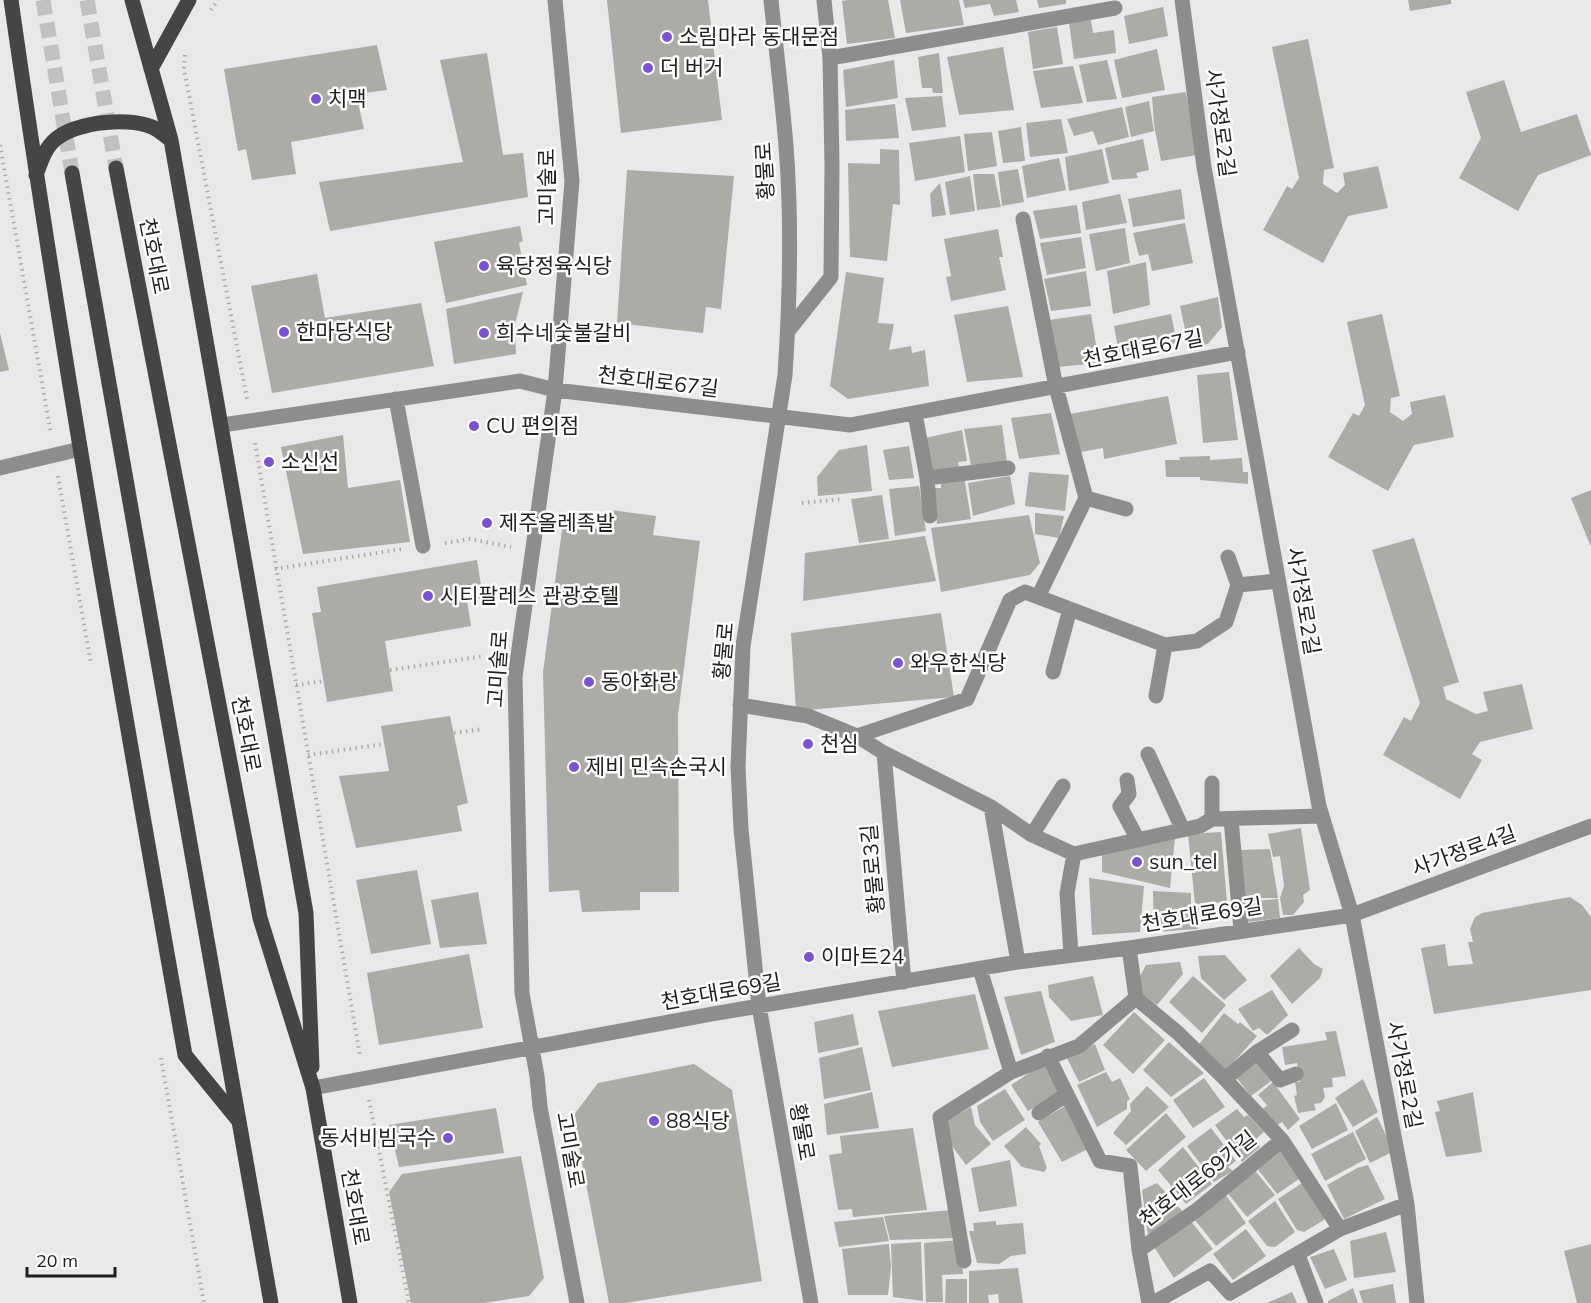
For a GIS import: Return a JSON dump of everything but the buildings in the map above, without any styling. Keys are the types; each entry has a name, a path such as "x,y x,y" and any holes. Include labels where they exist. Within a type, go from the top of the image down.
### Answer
{"main road":[{"path":"11,0 36,176 80,449 185,1055 238,1120"},
{"path":"132,0 171,140 306,913 313,1088"},
{"path":"151,69 189,0"},
{"path":"36,176 48,146 59,136 82,127 113,122 132,122 153,127 171,140"},
{"name":"천호대로","path":"116,168 260,918 313,1088 350,1303"},
{"path":"72,173 271,1303"}],"street":[{"name":"고미술로","path":"555,0 572,181 555,390 515,677 522,993 540,1107 577,1303"},
{"name":"황물로","path":"771,0 786,148 788,331 785,375 743,646 738,767 741,830 759,1006 811,1303"},
{"path":"788,331 831,277 830,58 824,0"},
{"name":"사가정로2길","path":"1182,0 1204,167 1320,816 1352,915 1407,1204 1417,1303"},
{"path":"830,58 1115,8"},
{"path":"1023,219 1056,387 1086,498 1038,597"},
{"name":"천호대로67길","path":"222,425 520,381 555,390 850,425 1238,352"},
{"path":"396,399 423,546"},
{"path":"915,414 927,478 930,516"},
{"path":"0,468 80,449"},
{"path":"927,478 1008,468"},
{"path":"1086,498 1126,509"},
{"path":"857,736 967,699 1010,600 1024,592 1165,645 1197,641 1226,622 1238,585 1228,557"},
{"path":"1238,585 1278,581"},
{"path":"1053,672 1070,609"},
{"path":"1156,696 1165,645"},
{"path":"740,705 808,716 857,736 885,753 991,807 1032,835 1074,855 1200,826 1212,819 1320,816"},
{"name":"황물로3길","path":"885,753 904,982"},
{"path":"1148,754 1183,830"},
{"path":"1127,780 1129,794 1120,806 1138,840"},
{"path":"1212,783 1212,819"},
{"path":"1032,835 1063,786"},
{"path":"991,807 1018,962"},
{"path":"1231,819 1241,930"},
{"name":"사가정로4길","path":"1352,915 1591,826"},
{"path":"1071,955 1067,893 1074,855"},
{"name":"천호대로69길","path":"313,1088 759,1006 1018,962 1352,915"},
{"path":"1129,948 1136,998 1178,1033 1226,1079 1282,1140 1340,1229"},
{"path":"980,969 1011,1072"},
{"path":"964,1261 940,1117 1011,1072 1079,1046 1136,998"},
{"path":"1226,1079 1257,1052 1292,1030"},
{"path":"1257,1052 1280,1080 1296,1074"},
{"name":"천호대로69가길","path":"1048,1056 1100,1161 1130,1166 1139,1250 1151,1303 1210,1271 1230,1293 1298,1255"},
{"path":"1039,1113 1067,1094"},
{"name":"천호대로69가길","path":"1139,1250 1197,1210 1282,1140"},
{"path":"1316,1303 1298,1255 1340,1229 1407,1204"}],"path":[{"path":"206,18 218,0"},
{"path":"189,46 184,69 247,402"},
{"path":"0,145 51,434"},
{"path":"254,441 361,1060"},
{"path":"802,503 842,499"},
{"path":"390,670 485,656"},
{"path":"296,686 324,681"},
{"path":"454,733 483,729"},
{"path":"308,755 384,744"},
{"path":"166,1089 204,1303"},
{"path":"368,1096 409,1303"}],"tunnel":[{"path":"43,0 72,173"},
{"path":"87,0 116,168"}],"place":[{"name":"소림마라 동대문점","path":"667,37"},
{"name":"더 버거","path":"648,68"},
{"name":"치맥","path":"316,99"},
{"name":"육당정육식당","path":"484,266"},
{"name":"한마당식당","path":"284,332"},
{"name":"희수네숯불갈비","path":"484,333"},
{"name":"CU 편의점","path":"474,426"},
{"name":"소신선","path":"269,462"},
{"name":"제주올레족발","path":"487,523"},
{"name":"시티팔레스 관광호텔","path":"428,596"},
{"name":"와우한식당","path":"898,663"},
{"name":"동아화랑","path":"589,682"},
{"name":"천심","path":"808,744"},
{"name":"제비 민속손국시","path":"574,767"},
{"name":"sun_tel","path":"1137,862"},
{"name":"이마트24","path":"809,957"},
{"name":"88식당","path":"654,1121"},
{"name":"동서비빔국수","path":"448,1138"}]}
